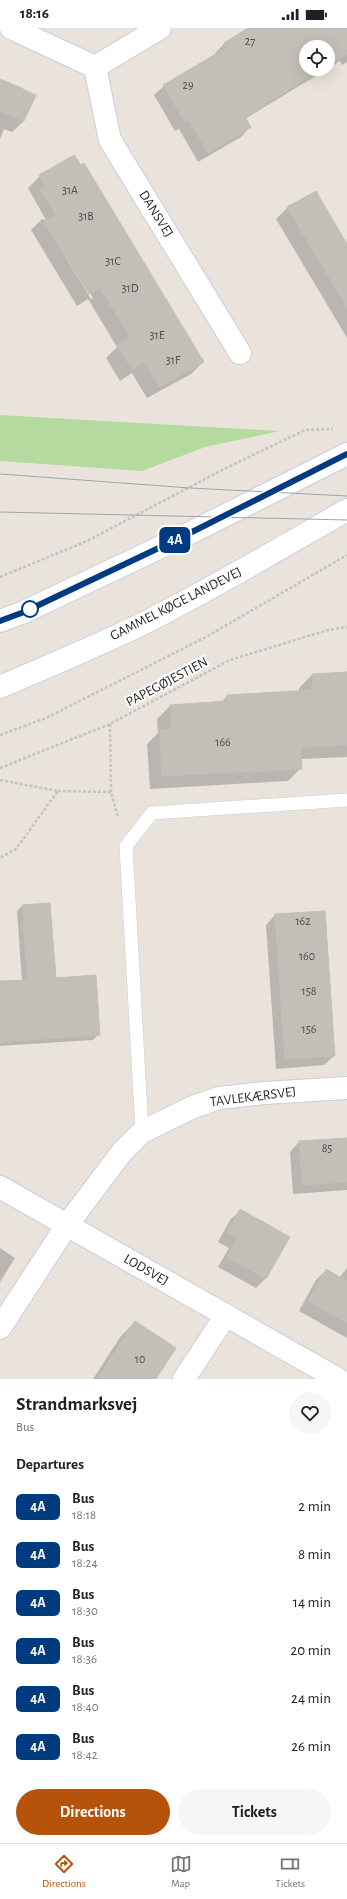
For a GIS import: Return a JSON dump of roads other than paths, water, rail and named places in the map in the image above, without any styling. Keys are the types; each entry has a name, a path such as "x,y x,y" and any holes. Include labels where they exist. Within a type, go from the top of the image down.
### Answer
{"street":[{"path":"11,28 95,67 160,28"},
{"name":"DANSVEJ","path":"95,67 110,140 240,353"},
{"path":"0,621 24,612 184,536 347,454"},
{"name":"GAMMEL KØGE LANDEVEJ","path":"0,686 75,655 142,623 214,586 347,510"},
{"name":"TAVLEKÆRSVEJ","path":"67,1225 122,1152 142,1132 193,1106 219,1098 347,1088"},
{"name":"LODSVEJ","path":"0,1187 338,1379"},
{"path":"0,1328 67,1225"},
{"path":"184,1379 226,1316"}],"lane":[{"path":"142,1132 126,846 152,813 347,800"}],"tram line":[{"path":"0,474 190,488 347,496"},
{"path":"0,512 347,520"}]}
